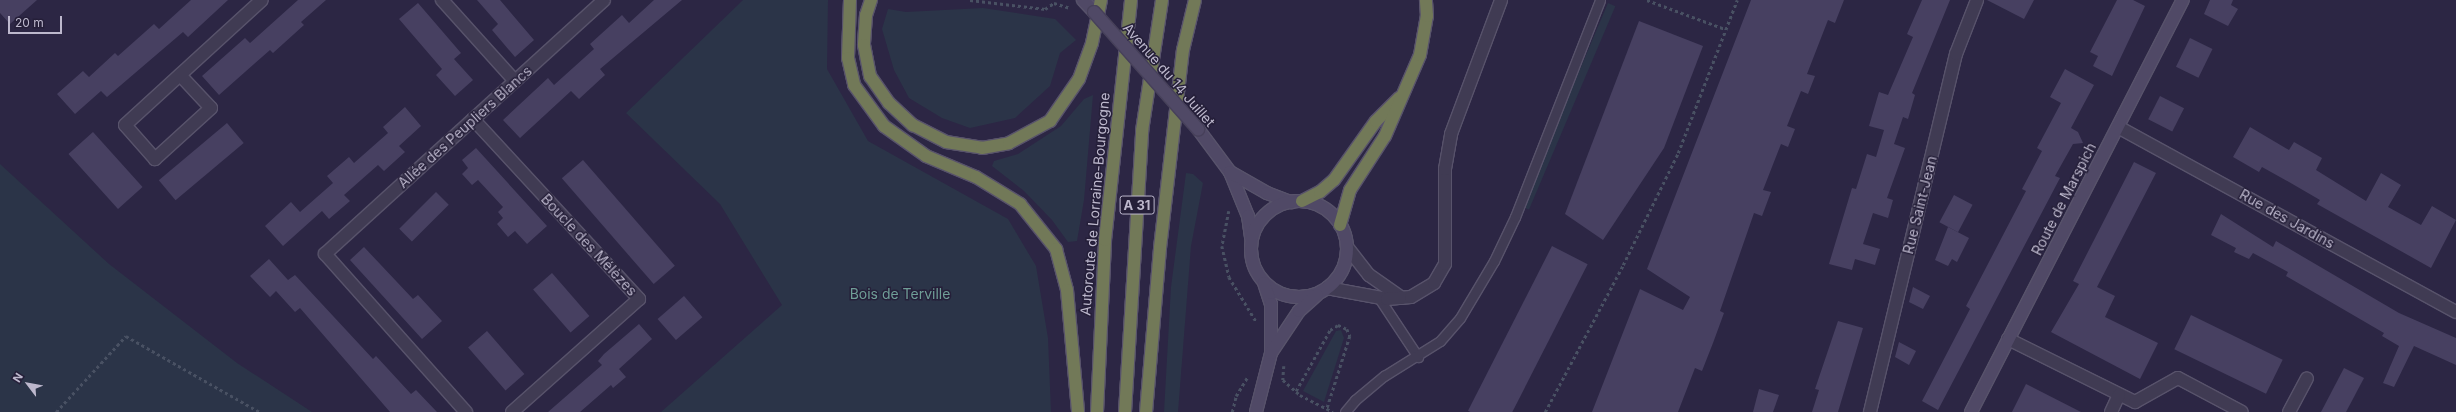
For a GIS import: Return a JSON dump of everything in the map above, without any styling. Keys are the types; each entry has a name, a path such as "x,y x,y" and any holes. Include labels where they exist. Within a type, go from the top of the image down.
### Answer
{"highway":[{"path":"850,0 848,58 854,85 884,126 926,156 976,177 1020,204 1056,249 1067,290 1078,412"},
{"path":"871,0 866,15 864,45 870,76 889,103 913,126 946,142 982,148 1009,143 1050,121 1079,79 1092,42 1101,0"},
{"name":"Autoroute de Lorraine-Bourgogne","path":"1097,412 1105,240 1131,0"},
{"name":"A 31","path":"1125,412 1142,131 1162,0"},
{"path":"1146,412 1160,248 1183,50 1195,0"},
{"path":"1340,225 1350,190 1385,136 1420,55 1427,16 1426,0"},
{"path":"1297,201 1320,192 1334,180 1376,121 1404,92"}],"main road":[{"name":"Avenue du 14 Juillet","path":"1083,0 1198,129 1230,172 1248,216 1251,240"},
{"name":"Route de Marspich","path":"1971,412 2183,0"},
{"name":"Avenue du 14 Juillet","path":"1230,172 1267,193 1297,201"},
{"path":"1256,412 1270,357 1271,304 1264,283 1252,263 1251,240 1261,219 1280,205 1297,201 1324,208 1340,225 1347,247 1342,270 1322,291 1299,311 1270,357"},
{"path":"1264,283 1283,295 1306,297 1322,291"}],"street":[{"path":"180,75 210,108 155,158 125,125 262,0"},
{"path":"442,0 515,81"},
{"name":"Allée des Peupliers Blancs","path":"466,412 325,254 604,0"},
{"path":"1322,291 1379,298 1402,298 1411,297 1434,283 1445,264 1445,169 1452,134 1501,0"},
{"name":"Rue Saint-Jean","path":"1870,412 1956,54 1977,0"},
{"name":"Boucle des Mélèzes","path":"474,119 639,299 512,412"},
{"name":"Rue des Jardins","path":"2118,127 2456,312"},
{"path":"1347,247 1369,275 1402,298"},
{"path":"2008,339 2135,402 2178,378 2242,412"},
{"path":"2289,412 2307,378"},
{"path":"2111,412 2119,395"}],"lane":[{"path":"1345,412 1355,400 1384,376 1418,357 1440,340 1460,318 1494,261 1600,0"},
{"path":"1379,298 1418,357"}],"path":[{"path":"970,0 1045,9 1054,3 1066,5"},
{"path":"1647,0 1726,29"},
{"path":"1545,412 1624,265 1678,153 1737,0"},
{"path":"1229,204 1222,246 1229,277 1259,325"},
{"path":"1296,391 1330,330 1338,325 1347,329 1350,336 1326,409"},
{"path":"56,412 126,336 260,412"},
{"path":"1270,357 1285,366 1283,380 1296,391 1333,412"},
{"path":"1232,412 1236,396 1251,369"}],"green space":[{"name":"Bois de Terville","path":"743,0 828,0 827,69 868,141 1008,219 1036,266 1048,338 1051,412 661,412 782,305 720,204 626,113"},
{"path":"1608,3 1615,6 1529,210 1522,206"},
{"path":"983,8 1055,19 1076,40 1060,53 1050,86 1015,118 970,128 942,118 909,98 894,70 882,29 888,9 906,12"},
{"path":"1093,95 1084,200 1077,241 1068,242 1052,220 1024,191 992,166 994,161 1018,154 1061,126 1084,99"},
{"path":"0,164 109,264 237,363 312,412 0,412"},
{"path":"1186,173 1193,174 1203,183 1191,246 1178,412 1164,412 1171,287"},
{"path":"1341,330 1344,338 1324,402 1303,391 1336,331"}],"building":[{"path":"0,0 37,0 10,24 0,13"},
{"path":"191,0 228,0 188,37 183,32 107,97 101,91 75,114 57,94 83,71 89,77 115,53 118,56 154,24 159,29"},
{"path":"298,0 326,0 301,22 304,25 273,53 270,50 219,95 202,76 245,38 250,43"},
{"path":"477,0 500,0 534,40 515,57 492,30 498,24"},
{"path":"654,0 682,0 600,69 605,75 579,99 571,91 520,138 503,120 548,78 554,85 594,49 590,44 622,15 629,23"},
{"path":"1751,0 1844,0 1835,23 1828,20 1807,74 1815,76 1808,94 1801,91 1787,126 1795,129 1788,147 1781,144 1763,190 1771,192 1762,216 1754,213 1720,311 1724,313 1713,343 1702,371 1695,368 1678,412 1592,412 1640,289 1683,310 1690,297 1647,269"},
{"path":"1922,0 1950,0 1912,93 1915,95 1908,119 1903,117 1894,144 1905,148 1887,198 1893,200 1888,218 1873,213 1863,244 1880,249 1875,265 1855,259 1852,270 1829,264 1852,188 1856,189 1867,154 1876,157 1884,130 1869,126 1879,92 1888,95 1913,37 1907,34"},
{"path":"1987,0 2034,0 2024,19"},
{"path":"2117,0 2133,0 2145,6 2112,76 2093,66 2098,56 2090,52"},
{"path":"2210,0 2233,0 2231,5 2238,9 2228,26 2204,14"},
{"path":"418,3 461,53 454,59 473,80 455,96 436,75 442,69 399,19"},
{"path":"1639,21 1703,46 1664,148 1603,240 1565,214"},
{"path":"2190,38 2212,49 2198,78 2176,67"},
{"path":"2065,69 2094,85 2071,128 2078,132 2083,143 2073,144 2055,176 2060,178 1938,410 1922,401 1970,309 1966,306 2026,191 2022,189 2042,151 2037,148 2061,103 2050,97"},
{"path":"2160,96 2184,108 2172,131 2148,119"},
{"path":"405,107 421,126 399,146 405,152 384,171 378,165 344,195 350,201 329,219 322,211 283,246 265,226 291,202 300,212 333,183 327,176 349,157 354,163 388,133 383,127"},
{"path":"227,123 244,143 176,200 159,180"},
{"path":"2250,127 2289,150 2294,142 2322,158 2316,170 2366,201 2381,173 2401,185 2388,207 2421,225 2432,206 2456,220 2431,268 2317,204 2320,200 2289,182 2262,167 2259,172 2233,157"},
{"path":"93,132 143,187 118,209 68,154"},
{"path":"476,148 547,226 527,244 515,231 508,237 497,224 503,218 498,212 503,207 478,180 472,185 462,174 468,168 462,160"},
{"path":"583,160 675,266 654,284 562,178"},
{"path":"2134,162 2156,173 2097,287 2115,296 2105,317 2158,343 2140,379 2051,332 2079,284 2073,281"},
{"path":"436,192 449,205 412,241 399,229"},
{"path":"1954,195 1973,205 1958,232 1939,222"},
{"path":"2221,214 2273,247 2276,241 2399,313 2456,338 2456,365 2414,346 2394,387 2383,383 2399,346 2382,336 2384,333 2286,276 2288,272 2253,253 2249,259 2234,252 2236,248 2211,235"},
{"path":"1948,227 1969,238 1957,262 1952,259 1948,266 1935,260"},
{"path":"1552,246 1588,264 1512,412 1468,411"},
{"path":"364,247 413,299 418,295 442,321 422,339 350,260"},
{"path":"269,259 288,280 295,275 373,359 376,356 411,394 416,390 437,412 390,412 300,308 295,312 276,291 270,297 250,276"},
{"path":"552,273 589,316 571,332 533,289"},
{"path":"1913,287 1930,296 1923,309 1909,302"},
{"path":"684,296 702,317 676,340 658,319"},
{"path":"2191,315 2283,360 2266,394 2174,349"},
{"path":"1838,321 1863,328 1838,412 1812,412 1819,390 1815,389"},
{"path":"639,324 652,339 619,369 626,377 613,388 611,385 580,412 548,412 602,365 598,361 604,354"},
{"path":"487,331 524,374 506,390 468,347"},
{"path":"1899,342 1916,351 1909,365 1895,357"},
{"path":"2344,368 2364,378 2346,412 2321,412"},
{"path":"2026,384 2081,412 2012,412"},
{"path":"1759,389 1779,395 1773,412 1753,412"}]}
